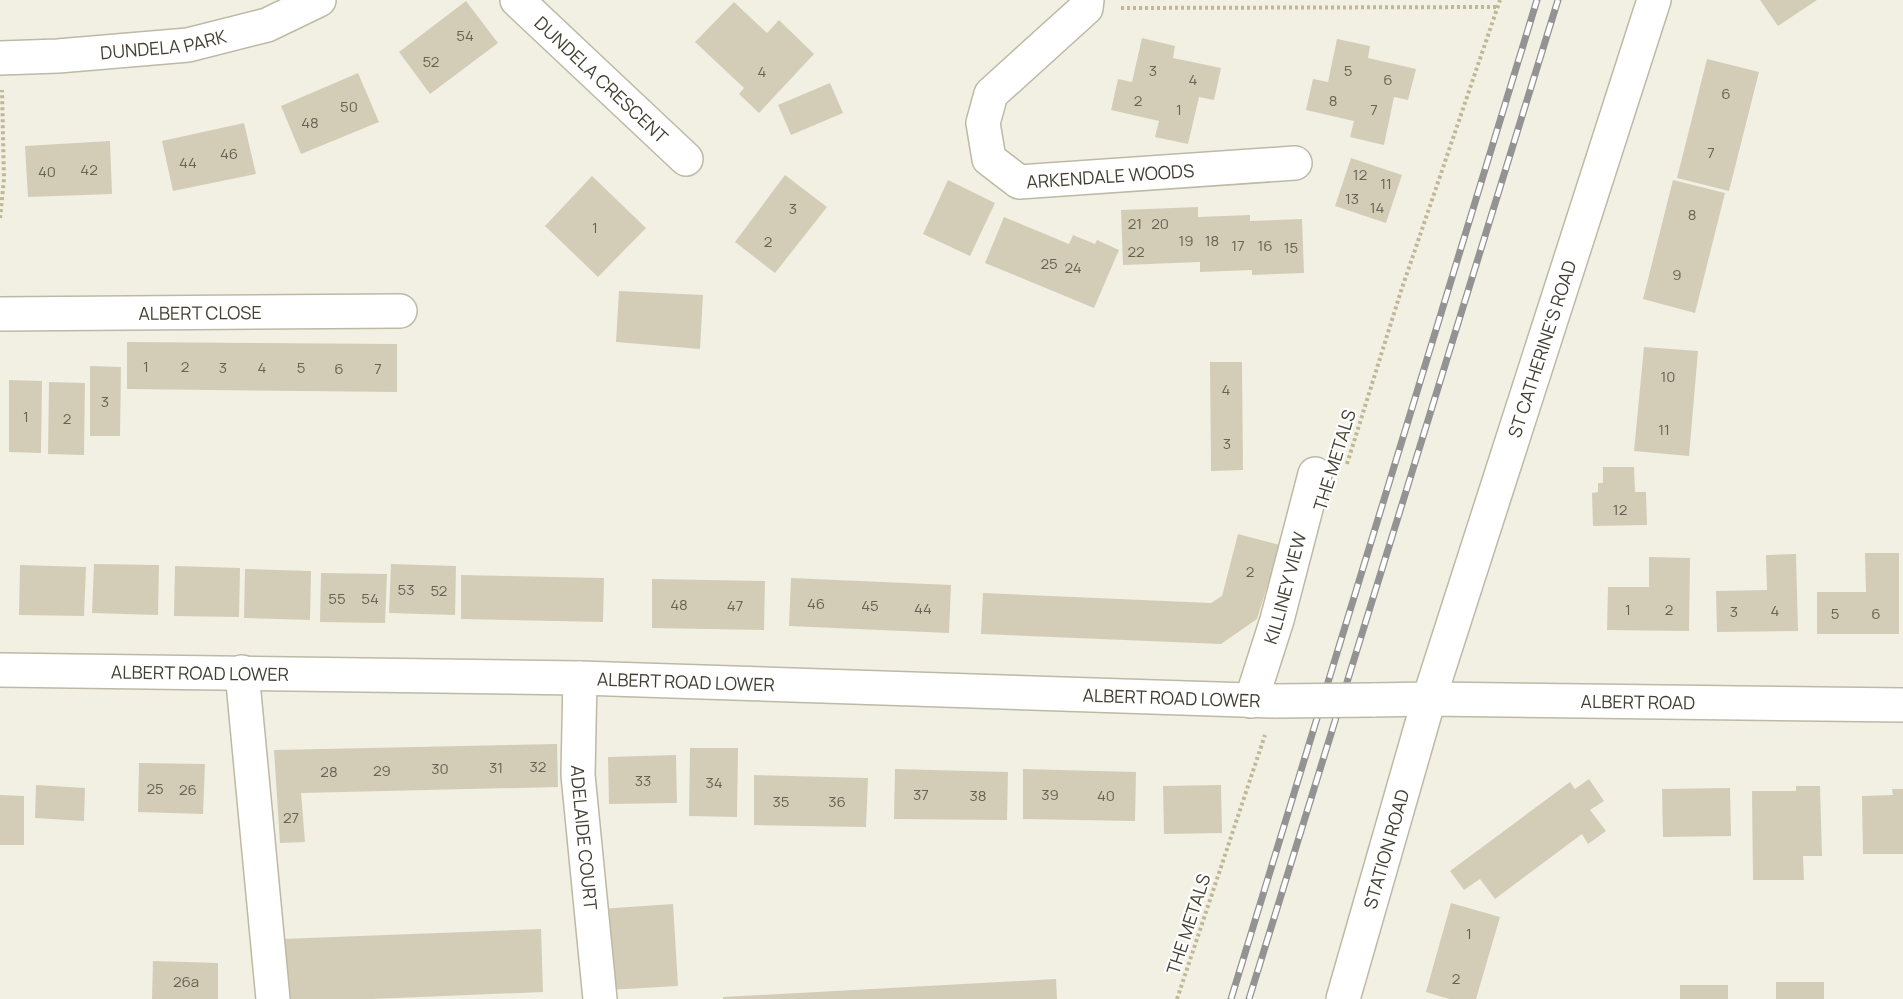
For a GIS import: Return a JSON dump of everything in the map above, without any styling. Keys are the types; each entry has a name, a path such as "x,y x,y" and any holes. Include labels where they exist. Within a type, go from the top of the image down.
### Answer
{"street":[{"name":"DUNDELA PARK","path":"1,58 58,56 188,45 267,25 319,0"},
{"name":"DUNDELA CRESCENT","path":"517,0 686,159"},
{"name":"ST CATHERINE'S ROAD","path":"1429,699 1654,0"},
{"name":"ARKENDALE WOODS","path":"1086,4 991,94 983,123 989,159 1018,182 1295,163"},
{"name":"ALBERT CLOSE","path":"0,314 400,311"},
{"name":"KILLINEY VIEW","path":"1263,701 1277,620 1330,474"},
{"name":"ALBERT ROAD LOWER","path":"0,670 580,678 1263,701 1372,700"},
{"path":"242,672 273,999"},
{"name":"ADELAIDE COURT","path":"580,678 578,775 600,999"},
{"name":"STATION ROAD","path":"1342,999 1429,699"},
{"name":"ALBERT ROAD","path":"1372,700 1903,705"}],"path":[{"name":"THE METALS","path":"1330,474 1405,280 1500,0"},
{"path":"1086,4 1498,7"},
{"path":"0,218 4,179 1,58"},
{"name":"THE METALS","path":"1177,999 1263,701"}],"building":[{"path":"1760,0 1817,0 1778,26"},
{"path":"466,1 498,43 430,94 399,52"},
{"path":"734,2 767,33 779,20 814,54 759,113 739,94 744,88 695,42"},
{"path":"1142,38 1175,46 1173,58 1221,68 1214,100 1199,97 1188,144 1155,137 1159,121 1111,110 1118,79 1132,82"},
{"path":"1337,39 1370,46 1368,58 1416,69 1408,100 1394,97 1384,145 1350,137 1354,121 1306,110 1313,79 1328,82"},
{"path":"1707,59 1759,72 1729,191 1677,178"},
{"path":"358,73 379,122 301,154 281,106"},
{"path":"830,83 843,113 791,135 778,105"},
{"path":"244,123 256,174 173,191 162,141"},
{"path":"110,141 112,194 28,197 25,146"},
{"path":"1351,158 1402,175 1386,223 1335,206"},
{"path":"785,175 827,207 775,273 735,242"},
{"path":"592,176 646,228 598,277 545,226"},
{"path":"948,180 995,203 970,256 923,234"},
{"path":"1673,180 1725,193 1695,313 1643,299"},
{"path":"1198,207 1198,217 1250,215 1250,221 1302,219 1304,273 1252,275 1252,270 1200,272 1200,262 1123,265 1121,210"},
{"path":"1004,217 1069,244 1073,235 1095,244 1097,240 1119,250 1094,308 985,263"},
{"path":"619,291 703,295 700,349 616,342"},
{"path":"127,342 397,344 397,392 127,389"},
{"path":"1644,347 1698,351 1689,456 1634,451"},
{"path":"1210,362 1242,362 1243,470 1211,471"},
{"path":"90,366 121,367 120,436 90,436"},
{"path":"9,380 42,381 41,453 9,452"},
{"path":"49,382 85,383 84,455 48,454"},
{"path":"1603,467 1634,467 1635,492 1646,492 1647,525 1593,526 1592,493 1598,492 1598,483 1603,483"},
{"path":"1238,534 1280,545 1257,619 1221,644 981,634 983,593 1211,603 1222,596"},
{"path":"1865,553 1899,553 1899,634 1817,634 1817,592 1866,592"},
{"path":"1796,554 1798,631 1717,632 1716,591 1767,590 1766,555"},
{"path":"1649,557 1690,558 1689,631 1607,630 1608,587 1649,587"},
{"path":"94,564 159,565 158,615 92,613"},
{"path":"391,564 456,566 455,615 389,613"},
{"path":"20,565 86,567 84,616 19,615"},
{"path":"175,566 240,568 239,617 174,616"},
{"path":"245,569 311,571 310,620 244,618"},
{"path":"321,573 387,574 385,623 320,622"},
{"path":"461,575 604,578 603,622 461,619"},
{"path":"791,578 951,585 949,633 789,626"},
{"path":"652,579 765,581 764,630 652,628"},
{"path":"557,744 558,787 301,793 305,842 280,843 274,750"},
{"path":"690,748 738,748 737,817 689,816"},
{"path":"676,755 677,803 609,804 608,757"},
{"path":"139,763 205,764 203,814 138,812"},
{"path":"895,769 1008,772 1007,820 894,819"},
{"path":"1023,769 1136,772 1135,821 1023,819"},
{"path":"754,775 868,778 866,827 754,825"},
{"path":"1589,779 1604,801 1590,810 1606,831 1588,844 1582,834 1495,899 1480,879 1464,890 1450,871 1570,782 1575,789"},
{"path":"36,785 85,788 84,821 35,818"},
{"path":"1221,785 1222,833 1164,834 1163,786"},
{"path":"1796,786 1820,786 1822,856 1803,856 1804,880 1753,880 1752,791 1796,791"},
{"path":"1730,788 1731,836 1663,837 1662,789"},
{"path":"1892,789 1903,789 1903,854 1863,854 1862,796 1893,795"},
{"path":"0,795 24,796 24,845 0,845"},
{"path":"1451,903 1500,917 1476,999 1449,999 1426,992"},
{"path":"673,904 678,986 607,990 601,909"},
{"path":"541,929 543,992 372,999 284,999 282,939"},
{"path":"153,961 218,963 218,999 152,999"},
{"path":"1056,979 1057,999 723,999 723,997"},
{"path":"1776,982 1824,982 1824,999 1776,999"},
{"path":"1680,985 1728,985 1728,999 1680,999"}],"railway":[{"path":"1231,999 1537,0"},
{"path":"1249,999 1558,0"}]}
